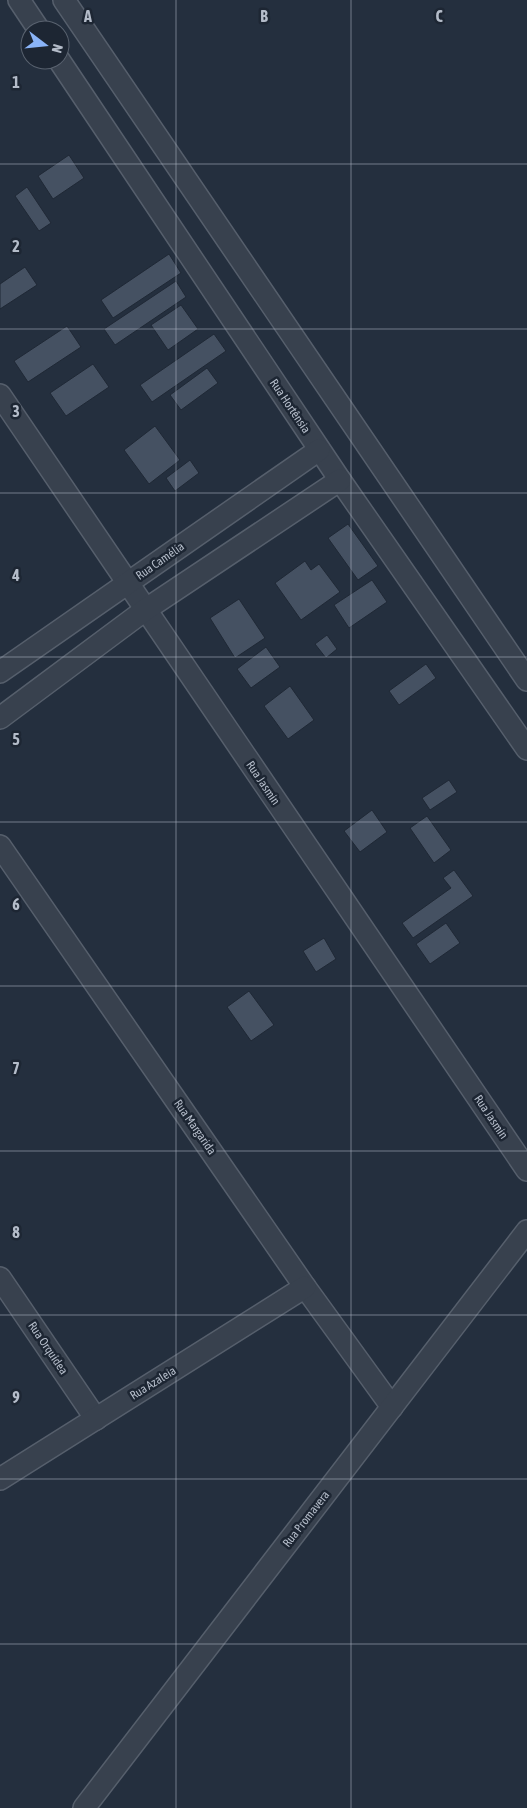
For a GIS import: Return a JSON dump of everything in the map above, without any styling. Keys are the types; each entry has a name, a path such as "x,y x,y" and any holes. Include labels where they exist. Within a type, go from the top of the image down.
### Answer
{"street":[{"path":"19,0 32,20"},
{"path":"64,0 527,680"},
{"name":"Rua Hortênsia","path":"66,70 319,450 527,748"},
{"name":"Rua Jasmin","path":"0,395 527,1170"},
{"name":"Rua Camélia","path":"0,672 319,450"},
{"path":"0,718 145,610 340,480"},
{"name":"Rua Margarida","path":"0,846 305,1287 392,1407"},
{"name":"Rua Promavera","path":"84,1808 527,1231"},
{"name":"Rua Orquídea","path":"0,1278 96,1419"},
{"name":"Rua Azaleia","path":"0,1479 305,1287"}],"building":[{"path":"69,155 84,178 53,199 38,176"},
{"path":"27,187 51,223 39,231 15,196"},
{"path":"169,254 181,273 113,318 101,300"},
{"path":"25,267 37,285 0,309 0,284"},
{"path":"176,281 186,297 115,345 104,329"},
{"path":"181,305 198,329 168,350 151,325"},
{"path":"67,326 81,347 28,382 14,361"},
{"path":"214,334 226,351 152,402 140,385"},
{"path":"93,364 109,387 66,416 50,393"},
{"path":"207,368 218,383 181,410 170,395"},
{"path":"155,426 180,460 149,484 124,450"},
{"path":"190,460 199,473 175,491 166,478"},
{"path":"348,524 378,566 358,580 328,538"},
{"path":"305,561 311,570 319,564 340,592 301,620 275,583"},
{"path":"372,580 387,602 349,628 334,605"},
{"path":"239,599 265,638 235,658 210,618"},
{"path":"327,635 337,649 326,658 315,644"},
{"path":"266,647 280,667 251,688 237,669"},
{"path":"426,664 436,678 399,705 389,691"},
{"path":"290,686 314,720 288,739 264,706"},
{"path":"449,780 457,792 430,810 422,798"},
{"path":"372,810 387,832 360,852 344,831"},
{"path":"427,816 451,850 434,863 410,828"},
{"path":"454,870 473,896 413,938 402,923 451,888 443,878"},
{"path":"446,923 460,943 430,964 416,944"},
{"path":"324,938 336,959 316,972 303,951"},
{"path":"249,991 274,1025 251,1041 227,1007"}]}
